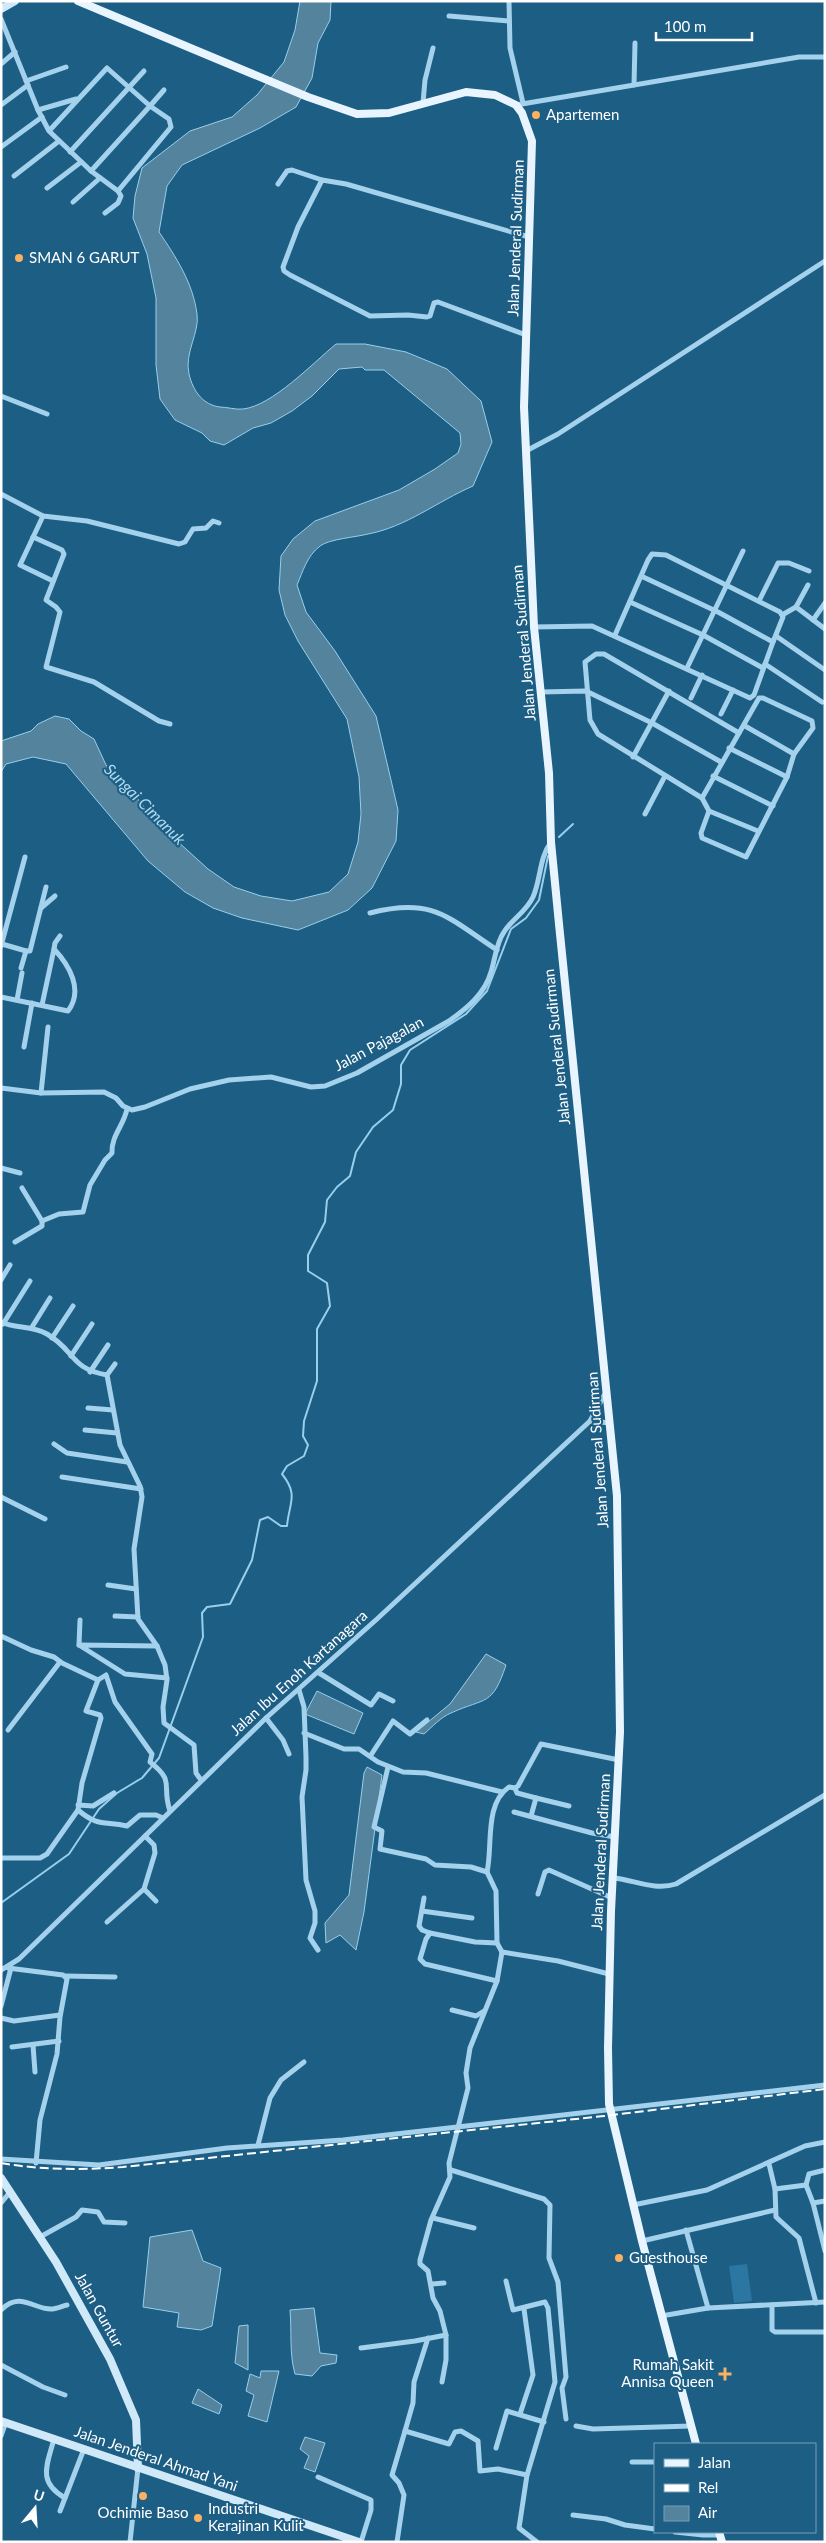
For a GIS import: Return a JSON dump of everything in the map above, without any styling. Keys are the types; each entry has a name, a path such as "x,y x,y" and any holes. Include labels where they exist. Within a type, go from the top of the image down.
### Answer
{"main road":[{"path":"1,9 15,1"},
{"path":"78,1 308,97 357,114 368,115 398,111 423,103 474,92 495,95 519,104"},
{"name":"Jalan Jenderal Sudirman","path":"519,104 532,141 524,407 534,627 550,773 551,842 616,1475 619,1551 619,1760 609,1974 608,2048 610,2110 661,2316 696,2443"},
{"name":"Jalan Guntur","path":"1,2178 40,2237 72,2303 110,2359 133,2411 137,2428 138,2468"},
{"name":"Jalan Jenderal Ahmad Yani","path":"3,2421 360,2542"}],"street":[{"path":"509,1 510,48 519,104 799,57 825,57"},
{"path":"449,16 510,21"},
{"path":"1,19 38,110 49,131 81,162 118,191 121,196 119,201 105,214"},
{"path":"634,85 635,43"},
{"path":"423,103 425,80 433,48"},
{"path":"1,64 15,52"},
{"path":"1,105 27,83 66,66"},
{"path":"49,131 107,68 130,86 150,106 169,119 171,127 118,191"},
{"path":"70,152 144,71"},
{"path":"91,170 164,90"},
{"path":"38,110 77,99"},
{"path":"1,148 42,117"},
{"path":"14,176 59,141"},
{"path":"47,188 81,162"},
{"path":"278,184 288,171 292,170 322,180 346,184 529,236"},
{"path":"73,202 100,178"},
{"path":"322,180 298,227 285,262 284,271 370,316 408,315 427,317 430,316 433,304 438,302 526,334"},
{"path":"526,451 558,434 825,261"},
{"path":"1,396 48,414"},
{"path":"1,494 43,516 87,521 180,544 186,541 194,528 206,528 214,521 219,523"},
{"path":"43,516 22,558 20,566 53,581"},
{"path":"33,537 64,552 46,600 60,612 46,667 94,682 159,721 170,724"},
{"path":"687,668 743,551"},
{"path":"615,635 650,557 657,553 666,555 727,585 782,615"},
{"path":"758,601 778,563 789,563 809,572"},
{"path":"641,576 715,610 773,642"},
{"path":"534,627 586,625 615,635 752,698 782,615 796,607 808,585"},
{"path":"630,602 703,635 764,666 822,702"},
{"path":"813,620 825,603"},
{"path":"796,607 825,629"},
{"path":"776,636 825,670"},
{"path":"739,733 606,655 599,653 585,662 590,720 597,732 633,757 702,798 709,811 758,831"},
{"path":"691,698 702,675"},
{"path":"722,714 733,690"},
{"path":"540,692 586,691 652,723 720,762"},
{"path":"633,757 669,691"},
{"path":"702,798 720,762 745,726 760,698 812,720 813,728 794,754 787,777 747,856 742,857 702,838 701,833 709,811"},
{"path":"745,726 794,754"},
{"path":"729,748 787,777"},
{"path":"645,814 665,776"},
{"path":"713,776 773,806"},
{"name":"Jalan Pajagalan","path":"126,1109 145,1107 190,1089 229,1080 278,1078 317,1087 357,1073 463,1011 477,997 487,982 504,932 530,902 544,854 551,842"},
{"path":"25,857 2,945 30,951 46,887"},
{"path":"41,909 55,896"},
{"path":"370,912 399,906 430,909 443,915 497,950"},
{"path":"42,1005 55,943 60,936"},
{"path":"1,997 68,1011 72,1002 75,982 67,966 54,949"},
{"path":"17,1000 26,951"},
{"path":"24,1047 32,1003"},
{"path":"41,1092 48,1027"},
{"path":"1,1088 41,1092 104,1092 116,1098 126,1109 120,1129 112,1144 112,1153 105,1160 90,1185 83,1212 59,1214 42,1221"},
{"path":"1,1168 20,1173"},
{"path":"15,1242 42,1226 42,1221 22,1188"},
{"path":"1,1280 10,1265"},
{"path":"30,1281 2,1323 32,1327 52,1338 90,1372 107,1375"},
{"path":"32,1327 50,1298"},
{"path":"52,1338 73,1306"},
{"path":"71,1356 92,1324"},
{"path":"90,1372 108,1345"},
{"path":"115,1364 107,1375 117,1433 127,1462 141,1489 142,1497 134,1536 138,1617 157,1646 165,1665 167,1678 163,1716 167,1725 194,1745 196,1773 201,1780"},
{"name":"Jalan Ibu Enoh Kartanagara","path":"1,1970 9,1968 266,1718 299,1690 590,1421 608,1390"},
{"path":"88,1408 113,1410"},
{"path":"590,1421 610,1423"},
{"path":"85,1430 117,1433"},
{"path":"54,1444 67,1453 127,1462"},
{"path":"62,1477 141,1489"},
{"path":"1,1497 45,1518"},
{"path":"108,1585 136,1589"},
{"path":"114,1616 138,1617"},
{"path":"78,1645 80,1620"},
{"path":"1,1636 31,1650 52,1656 60,1662 98,1680"},
{"path":"78,1645 157,1646"},
{"path":"78,1645 125,1674 167,1678"},
{"path":"8,1730 60,1662"},
{"path":"318,1672 371,1706 379,1694 393,1701"},
{"path":"1,1858 40,1858 47,1854 78,1808 101,1718 100,1715 86,1711 98,1680 104,1674 107,1676 115,1702 152,1754 150,1762 164,1774 167,1781 167,1803 170,1811"},
{"path":"299,1690 304,1707 306,1770 302,1797 306,1880 315,1911 315,1923 310,1938 318,1950"},
{"path":"266,1718 283,1740 289,1754"},
{"path":"371,1755 393,1721 410,1734 426,1720"},
{"path":"304,1733 344,1749 353,1747 371,1755 388,1767 415,1774 426,1773 502,1792"},
{"path":"515,1788 521,1781 541,1744 548,1743 619,1760"},
{"path":"388,1767 374,1827 382,1831 380,1849 426,1859 435,1866 471,1867 487,1872"},
{"path":"442,2382 446,2360 446,2335 439,2308 433,2298 432,2284 428,2271 419,2262 433,2218 450,2177 449,2163 468,2088 466,2073 470,2048 497,1981 502,1952 497,1943 496,1891 487,1872 490,1858 489,1829 502,1792 509,1787 515,1788"},
{"path":"515,1788 517,1794 569,1806"},
{"path":"78,1808 92,1806 114,1793"},
{"path":"614,1878 652,1886 667,1887 676,1884 825,1794"},
{"path":"532,1816 536,1798"},
{"path":"78,1808 92,1822 127,1826 134,1822 137,1816 156,1815 163,1818"},
{"path":"514,1812 592,1833 615,1837"},
{"path":"107,1922 144,1889 156,1853 154,1845 145,1836"},
{"path":"538,1894 545,1872 549,1870 612,1898"},
{"path":"144,1889 156,1901"},
{"path":"424,1898 420,1928 430,1933 475,1942 497,1943"},
{"path":"422,1911 472,1918"},
{"path":"430,1933 426,1939 420,1959 425,1964 497,1981"},
{"path":"502,1952 558,1961 609,1974"},
{"path":"1,2006 9,1968 66,1976 115,1977"},
{"path":"36,2163 40,2120 54,2071 59,2041 60,2015 66,1976"},
{"path":"452,2010 476,2016 484,2011"},
{"path":"1,2018 14,2020 60,2015"},
{"path":"12,2047 59,2041"},
{"path":"33,2044 36,2072"},
{"path":"258,2145 270,2098 281,2080 304,2062"},
{"path":"1,2158 36,2163 99,2166 218,2149 258,2145 302,2144 825,2085"},
{"path":"633,2205 707,2190 769,2164 805,2146 825,2142"},
{"path":"769,2164 775,2189 775,2210 778,2221 797,2234 799,2238 816,2303"},
{"path":"451,2170 544,2199 550,2205 549,2258 558,2281 566,2376 562,2389 566,2420"},
{"path":"825,2170 809,2174 806,2185 813,2203 825,2251"},
{"path":"775,2189 806,2185"},
{"path":"1,2203 11,2191"},
{"path":"813,2203 825,2201"},
{"path":"40,2237 76,2217 85,2209 98,2212 104,2222 125,2223"},
{"path":"642,2241 775,2210"},
{"path":"433,2218 474,2228"},
{"path":"686,2230 708,2308"},
{"path":"506,2281 512,2310 524,2309 545,2302 548,2308 556,2376 544,2422 527,2474 519,2528 537,2542"},
{"path":"432,2284 444,2283"},
{"path":"1,2310 9,2305 24,2301 51,2309 72,2303"},
{"path":"661,2316 708,2308 825,2302"},
{"path":"772,2305 772,2330 774,2332 825,2332"},
{"path":"520,2414 533,2374 524,2309"},
{"path":"361,2348 446,2335"},
{"path":"397,2542 404,2496 399,2483 392,2475 413,2403 414,2382 428,2338"},
{"path":"1,2365 43,2387 65,2395"},
{"path":"496,2448 506,2412 509,2410 544,2422"},
{"path":"1,2436 3,2421"},
{"path":"576,2426 587,2429 691,2426"},
{"path":"405,2431 449,2444 455,2432 461,2431 478,2441 480,2471 498,2469 527,2474"},
{"path":"54,2439 46,2478 53,2491 65,2498"},
{"path":"60,2511 84,2450"},
{"path":"632,2462 654,2462"},
{"path":"130,2542 138,2468"},
{"path":"318,2477 371,2500 371,2510 360,2542"},
{"path":"573,2515 654,2529"},
{"path":"685,2533 720,2536"}],"shaded area":[{"path":"747,2264 752,2301 734,2303 729,2266"}],"water":[{"path":"300,1 331,1 330,20 318,43 312,78 296,107 260,128 182,165 167,186 159,232 183,271 195,303 197,321 188,366 193,386 204,400 214,406 243,409 267,400 279,392 336,344 365,344 406,352 447,369 481,401 492,442 473,486 396,526 324,544 316,550 303,569 297,585 306,612 335,651 376,716 398,810 396,841 372,888 348,910 298,930 242,918 213,908 185,892 148,861 66,764 33,757 6,764 1,772 1,741 31,731 38,724 55,716 69,719 81,731 94,739 106,765 124,781 154,820 208,869 234,887 261,896 292,901 329,892 348,874 358,842 361,814 359,777 347,719 298,641 285,615 279,590 281,556 293,539 315,521 399,490 435,469 458,453 461,444 460,433 384,370 365,370 362,367 339,369 312,396 292,411 271,423 253,428 224,445 210,441 202,433 175,420 160,399 156,365 156,298 147,254 133,218 135,196 142,168 190,131 232,117 257,95 284,62 295,30"},
{"path":"486,1654 506,1665 492,1694 480,1702 447,1715 424,1734 416,1732 450,1704"},
{"path":"317,1691 363,1713 354,1734 305,1714"},
{"path":"367,1767 382,1775 364,1912 356,1950 340,1935 326,1943 325,1923 349,1895 364,1773"},
{"path":"192,2230 203,2261 221,2268 212,2326 201,2330 177,2327 179,2313 143,2307 150,2237"},
{"path":"314,2308 320,2353 337,2355 336,2363 321,2366 312,2376 295,2374 291,2350 290,2310"},
{"path":"248,2325 248,2370 235,2363 239,2326"},
{"path":"261,2371 279,2371 267,2422 248,2416 254,2395 246,2391 250,2374 260,2378"},
{"path":"198,2389 222,2405 219,2414 192,2403"},
{"path":"305,2437 325,2443 315,2472 304,2468 309,2456 300,2449"}],"waterway":[{"path":"559,837 573,824"},
{"path":"1,1903 69,1854 99,1809 117,1793 142,1778 159,1758 203,1637 202,1613 207,1607 230,1604 252,1560 260,1520 268,1517 281,1526 287,1526 292,1494 282,1474 287,1466 304,1456 308,1445 303,1436 304,1421 317,1381 317,1329 330,1306 327,1283 308,1271 308,1255 325,1222 327,1200 337,1187 350,1176 356,1152 373,1127 393,1110 401,1084 401,1065 410,1050 466,1014 487,991 511,929 526,918 539,900 548,856"}],"railway":[{"path":"1,2163 62,2169 123,2167 604,2116 825,2089"}],"place":[{"name":"Apartemen","path":"536,115"},
{"name":"SMAN 6 GARUT","path":"19,258"},
{"name":"Guesthouse","path":"619,2258"},
{"name":"Rumah Sakit Annisa Queen","path":"725,2374"},
{"name":"Ochimie Baso","path":"143,2496"},
{"name":"Industri Kerajinan Kulit","path":"198,2518"}],"water label":[{"name":"Sungai Cimanuk","path":"145,804"}]}
